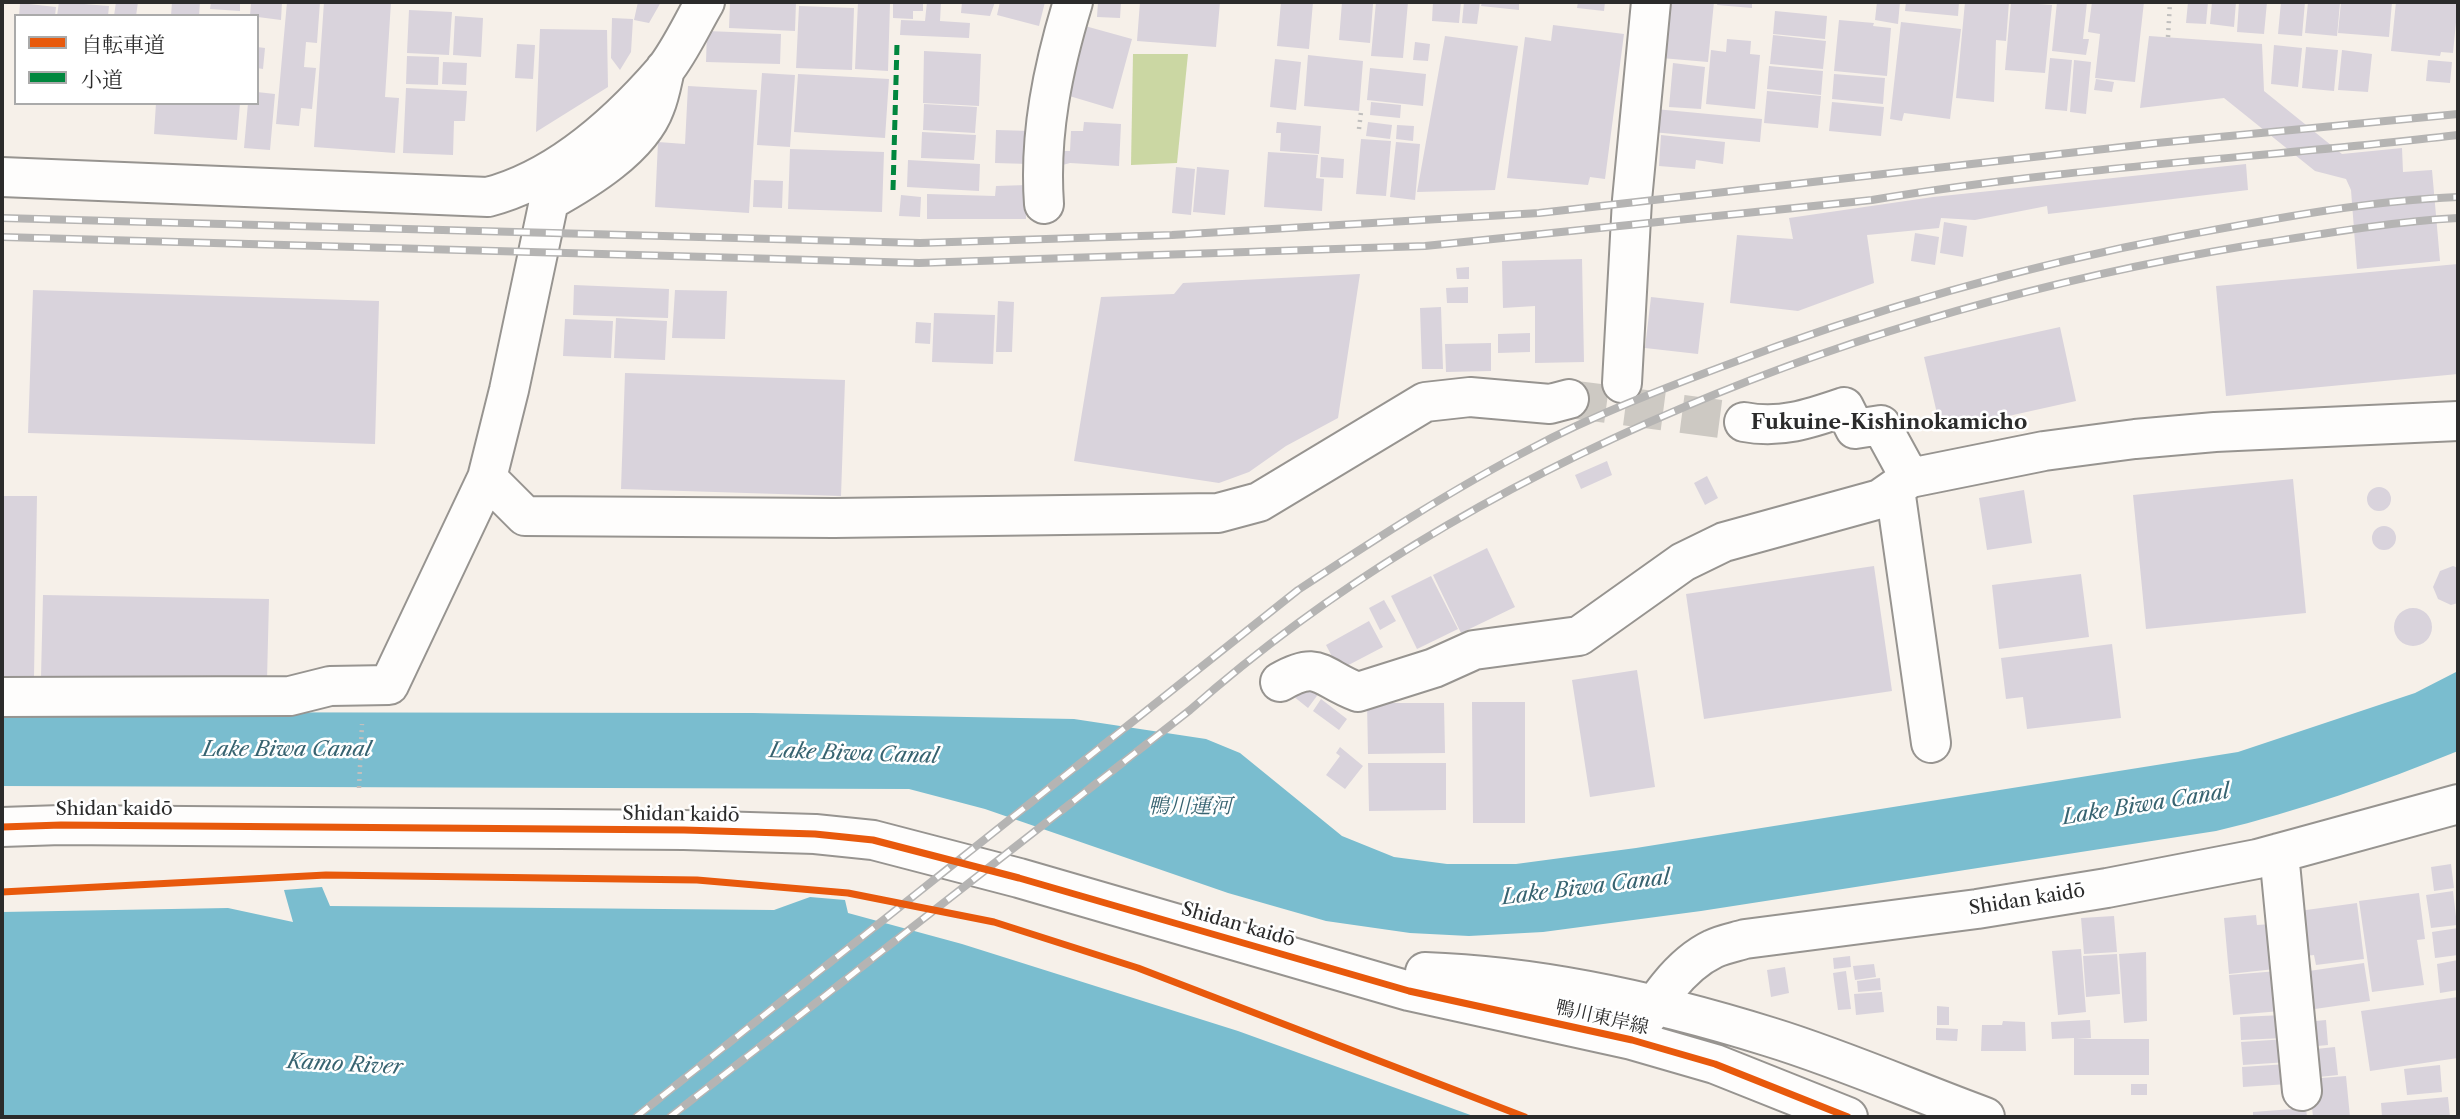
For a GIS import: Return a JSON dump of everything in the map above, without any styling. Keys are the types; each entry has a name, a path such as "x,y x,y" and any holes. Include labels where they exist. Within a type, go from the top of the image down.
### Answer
{"street":[{"path":"2,177 488,197 523,185 589,145 665,69 705,2"},
{"path":"1044,204 1041,161 1047,114 1061,40 1073,2"},
{"path":"1622,383 1632,200 1651,2"},
{"path":"2,697 290,696 330,686 389,685 486,478 509,390 549,201 583,182 618,155 654,109 665,69"},
{"path":"486,478 524,516 834,518 1218,513 1259,502 1425,402 1470,397 1550,404 1569,399"},
{"path":"1744,422 1768,427 1793,424 1844,407 1855,429 1881,425 1902,483 1931,743"},
{"path":"1280,682 1302,669 1315,670 1358,692 1434,668 1474,650 1579,636 1682,562 1714,547 1880,499 1902,483 2031,453 2135,439 2215,432 2458,421"},
{"name":"Shidan kaidō","path":"1632,1040 1654,1004 1685,969 1712,950 1745,939 1977,909 2107,888 2279,853 2458,804"},
{"name":"Shidan kaidō","path":"2,827 88,825 815,834 924,851 1342,969"},
{"path":"2279,853 2302,1091"},
{"name":"鴨川東岸線","path":"1342,969 1441,973 1543,982 1654,1004 1772,1037 1977,1114"},
{"name":"鴨川東岸線","path":"1342,969 1409,991 1475,1003 1632,1040 1715,1064 1848,1117"}],"path":[{"path":"2168,37 2170,2"},
{"path":"1359,130 1361,111"},
{"path":"358,801 363,711"}],"green space":[{"path":"1133,54 1188,54 1177,163 1131,165"}],"water":[{"name":"鴨川運河","path":"2458,671 2458,751 2278,815 2216,831 1701,911 1543,932 1469,936 1410,933 1326,921 1228,893 985,809 909,789 2,786 2,712 753,713 1074,719 1206,739 1240,753 1342,836 1394,857 1447,864 1516,864 1636,848 2238,752 2415,693"},
{"name":"Kamo River","path":"322,887 330,906 774,910 810,897 845,900 848,913 962,944 1238,1031 1476,1117 2,1117 2,912 228,908 293,922 284,890"}],"building":[{"path":"59,2 109,6 108,14 57,14"},
{"path":"116,2 138,2 136,14 114,14"},
{"path":"172,2 200,2 199,14 171,14"},
{"path":"211,2 240,2 240,11 210,9"},
{"path":"251,2 282,2 281,20 250,14"},
{"path":"287,2 320,2 317,43 306,42 304,67 316,68 312,109 301,108 299,126 276,124"},
{"path":"324,2 391,2 385,97 399,98 395,153 314,147"},
{"path":"638,2 661,2 649,23 634,20"},
{"path":"730,2 796,2 795,31 729,28"},
{"path":"858,2 890,3 888,71 855,69"},
{"path":"893,2 923,2 923,11 913,11 913,19 893,18"},
{"path":"927,2 941,2 940,21 970,23 969,38 900,35 901,20 925,21"},
{"path":"962,2 995,2 990,16 961,13"},
{"path":"1000,2 1045,2 1039,26 997,15"},
{"path":"1098,2 1121,2 1120,18 1097,17"},
{"path":"1140,2 1220,2 1216,47 1137,41"},
{"path":"1281,2 1313,2 1309,49 1277,46"},
{"path":"1342,2 1373,4 1370,43 1339,40"},
{"path":"1376,2 1408,2 1403,58 1371,56"},
{"path":"1433,2 1461,2 1459,23 1432,21"},
{"path":"1464,2 1480,2 1477,24 1462,23"},
{"path":"1482,2 1519,2 1519,10 1481,6"},
{"path":"1578,2 1605,2 1604,11 1577,8"},
{"path":"1666,2 1714,2 1708,62 1661,58"},
{"path":"1718,2 1752,2 1752,8 1717,5"},
{"path":"1877,2 1900,2 1898,24 1875,20"},
{"path":"1906,2 1959,2 1958,16 1905,11"},
{"path":"1965,2 2009,2 2006,41 1996,40 1994,102 1956,98"},
{"path":"2011,2 2052,5 2045,73 2005,70"},
{"path":"2057,2 2087,2 2083,39 2089,39 2086,55 2052,51"},
{"path":"2092,2 2144,2 2135,82 2095,78 2100,34 2088,32"},
{"path":"2188,2 2208,2 2206,24 2186,23"},
{"path":"2212,2 2236,2 2234,27 2210,24"},
{"path":"2239,2 2267,2 2264,34 2237,32"},
{"path":"2281,2 2305,2 2302,36 2278,34"},
{"path":"2308,2 2340,3 2337,36 2305,33"},
{"path":"2341,2 2392,2 2389,37 2338,33"},
{"path":"2396,2 2458,2 2453,53 2441,52 2440,56 2391,51"},
{"path":"20,3 56,7 55,14 19,14"},
{"path":"799,6 854,8 852,70 796,68"},
{"path":"409,10 452,12 449,55 407,53"},
{"path":"1775,11 1827,16 1825,39 1773,34"},
{"path":"455,16 483,18 481,57 453,55"},
{"path":"612,18 633,19 631,52 620,70 611,58"},
{"path":"1839,20 1874,23 1873,26 1891,28 1887,76 1834,71"},
{"path":"1901,22 1961,29 1950,119 1904,113 1902,121 1890,119"},
{"path":"1553,25 1624,34 1605,179 1590,177 1588,185 1507,178 1525,37 1551,41"},
{"path":"1085,26 1132,39 1113,109 1066,95"},
{"path":"540,29 607,30 608,87 536,132"},
{"path":"707,31 781,34 780,64 706,62"},
{"path":"1773,35 1826,41 1823,69 1770,64"},
{"path":"1445,36 1518,46 1495,190 1417,192"},
{"path":"2149,36 2262,44 2264,91 2342,154 2402,148 2403,172 2432,170 2440,261 2357,269 2351,190 2346,179 2315,171 2224,98 2140,108"},
{"path":"1727,39 1751,41 1750,54 1760,55 1755,109 1706,104 1711,50 1726,52"},
{"path":"1415,42 1430,44 1428,61 1413,60"},
{"path":"517,44 535,45 533,79 515,78"},
{"path":"2274,45 2302,48 2298,87 2271,84"},
{"path":"259,47 265,48 263,69 259,68"},
{"path":"2306,47 2338,50 2334,91 2302,88"},
{"path":"2342,50 2372,54 2368,92 2338,90"},
{"path":"924,51 981,54 979,106 923,103"},
{"path":"1308,55 1363,61 1359,111 1304,106"},
{"path":"407,56 439,57 438,85 406,84"},
{"path":"2050,58 2072,60 2067,111 2045,109"},
{"path":"1275,59 1301,62 1296,110 1270,107"},
{"path":"2074,60 2091,62 2086,114 2070,112"},
{"path":"2428,60 2452,62 2450,83 2426,81"},
{"path":"443,62 467,63 466,85 442,84"},
{"path":"1673,63 1705,67 1701,109 1669,107"},
{"path":"1769,66 1823,71 1821,95 1767,89"},
{"path":"1370,68 1426,74 1423,106 1367,100"},
{"path":"762,73 795,75 790,147 757,145"},
{"path":"798,74 889,79 885,138 794,132"},
{"path":"1834,74 1885,78 1883,104 1832,99"},
{"path":"2096,79 2114,82 2112,92 2094,90"},
{"path":"688,86 757,90 749,213 655,207 658,142 685,144"},
{"path":"406,88 467,91 465,121 454,121 453,155 403,153"},
{"path":"1767,91 1821,96 1818,128 1764,123"},
{"path":"259,92 275,94 270,150 244,148 248,105 259,105"},
{"path":"1371,102 1401,105 1400,118 1370,115"},
{"path":"1832,102 1884,107 1881,136 1829,131"},
{"path":"924,104 977,107 975,133 923,130"},
{"path":"156,105 240,105 237,140 154,134"},
{"path":"1655,109 1762,119 1760,142 1652,132"},
{"path":"1084,122 1121,124 1119,166 1070,163 1055,167 1053,151 1070,151 1071,131 1083,131"},
{"path":"1277,122 1321,126 1319,154 1280,151 1281,133 1276,133"},
{"path":"1368,122 1392,125 1390,139 1366,136"},
{"path":"1397,125 1414,126 1413,141 1396,139"},
{"path":"996,130 1031,131 1029,164 995,163"},
{"path":"922,132 976,135 974,160 921,158"},
{"path":"1661,135 1725,142 1723,164 1696,160 1695,169 1659,166"},
{"path":"1361,139 1391,141 1386,196 1356,194"},
{"path":"1396,142 1420,144 1415,200 1390,197"},
{"path":"790,149 884,152 882,212 788,209"},
{"path":"1268,152 1318,155 1316,178 1324,179 1322,211 1264,207"},
{"path":"1321,157 1344,159 1343,178 1320,177"},
{"path":"908,160 980,164 979,191 907,187"},
{"path":"2246,164 2248,190 2048,214 2047,206 1975,220 1941,218 1939,228 1867,235 1874,283 1798,311 1730,303 1737,235 1793,239 1789,218 1933,197"},
{"path":"1176,167 1195,169 1191,215 1172,213"},
{"path":"1197,167 1229,170 1225,215 1193,212"},
{"path":"754,180 783,181 782,208 753,207"},
{"path":"1027,185 1026,219 927,219 927,194 995,196 996,186"},
{"path":"901,195 921,197 920,217 899,216"},
{"path":"1944,222 1967,226 1963,257 1940,253"},
{"path":"1915,233 1939,237 1935,265 1911,261"},
{"path":"1582,259 1584,362 1535,363 1535,306 1503,308 1502,261"},
{"path":"2458,264 2458,374 2226,396 2216,286"},
{"path":"1469,267 1469,279 1457,279 1456,268"},
{"path":"1360,274 1338,418 1286,446 1249,472 1219,483 1074,461 1101,297 1174,294 1183,283"},
{"path":"574,285 669,289 668,318 573,315"},
{"path":"1468,287 1468,303 1447,303 1446,288"},
{"path":"33,290 379,301 375,444 28,433"},
{"path":"675,290 727,291 725,339 672,338"},
{"path":"1651,297 1704,303 1698,354 1645,348"},
{"path":"998,301 1014,302 1012,352 996,352"},
{"path":"1441,307 1443,369 1422,369 1420,308"},
{"path":"934,313 995,315 993,364 932,362"},
{"path":"616,318 667,321 665,360 614,358"},
{"path":"565,319 613,321 611,358 563,356"},
{"path":"916,322 931,323 930,344 915,343"},
{"path":"2060,327 2076,401 1941,431 1924,357"},
{"path":"1530,333 1530,352 1498,353 1498,334"},
{"path":"1491,343 1491,371 1446,372 1445,344"},
{"path":"625,373 845,380 841,496 621,489"},
{"path":"1607,461 1612,475 1581,489 1575,475"},
{"path":"1707,476 1718,498 1705,505 1694,483"},
{"path":"2293,479 2306,613 2146,629 2133,495"},
{"path":"2379,487 2390,494 2391,499 2384,510 2379,511 2368,504 2367,499 2374,488"},
{"path":"2024,490 2032,543 1987,550 1979,498"},
{"path":"2,496 37,496 34,677 2,677"},
{"path":"2384,526 2395,533 2396,538 2389,549 2384,550 2373,543 2372,538 2379,527"},
{"path":"1487,548 1515,607 1461,633 1433,575"},
{"path":"1874,566 1892,691 1704,719 1686,594"},
{"path":"2453,566 2458,568 2458,603 2451,605 2438,599 2433,587 2440,571"},
{"path":"2081,574 2089,637 1999,649 1992,585"},
{"path":"1431,576 1458,629 1417,649 1391,596"},
{"path":"43,595 269,599 267,680 41,677"},
{"path":"1384,600 1396,621 1380,630 1369,608"},
{"path":"2413,608 2426,614 2432,627 2426,640 2413,646 2400,640 2394,627 2400,614"},
{"path":"1369,621 1383,647 1339,670 1326,645"},
{"path":"2112,644 2121,718 2027,729 2023,697 2006,699 2001,658"},
{"path":"1637,670 1655,787 1590,797 1572,680"},
{"path":"1325,685 1308,708 1283,688"},
{"path":"1321,699 1347,719 1339,730 1313,711"},
{"path":"1472,702 1525,702 1525,823 1473,823"},
{"path":"1367,703 1444,703 1445,753 1368,754"},
{"path":"1340,747 1363,766 1345,789 1326,775 1340,756 1336,753"},
{"path":"1368,763 1446,763 1446,810 1369,811"},
{"path":"2451,864 2454,888 2434,891 2431,867"},
{"path":"2453,891 2457,925 2431,928 2426,895"},
{"path":"2419,893 2425,939 2417,940 2424,985 2372,992 2359,901"},
{"path":"2357,903 2364,959 2316,965 2314,955 2305,956 2299,911"},
{"path":"2256,915 2257,925 2272,924 2275,969 2229,974 2224,918"},
{"path":"2114,916 2117,952 2084,954 2081,918"},
{"path":"2458,928 2458,955 2435,958 2432,932"},
{"path":"2081,949 2086,1012 2058,1015 2052,951"},
{"path":"2146,952 2147,1021 2124,1023 2119,954"},
{"path":"2117,954 2120,994 2086,997 2083,956"},
{"path":"1850,956 1851,967 1834,969 1833,958"},
{"path":"2458,960 2458,990 2440,993 2437,964"},
{"path":"2364,963 2370,1001 2308,1010 2302,972"},
{"path":"1874,964 1876,977 1855,980 1853,966"},
{"path":"1785,967 1789,993 1771,997 1767,970"},
{"path":"1846,971 1851,1009 1838,1010 1833,973"},
{"path":"2278,971 2281,1011 2233,1015 2229,975"},
{"path":"1880,978 1881,990 1858,992 1857,981"},
{"path":"1882,992 1884,1012 1856,1015 1854,994"},
{"path":"2458,997 2458,1058 2370,1071 2361,1011"},
{"path":"1937,1006 1949,1007 1949,1025 1937,1025"},
{"path":"2283,1015 2284,1038 2241,1040 2240,1017"},
{"path":"2090,1020 2091,1038 2076,1039 2149,1039 2149,1075 2074,1075 2074,1038 2052,1039 2051,1022"},
{"path":"2326,1020 2328,1045 2307,1047 2305,1022"},
{"path":"2003,1021 2025,1022 2026,1051 1981,1051 1982,1025 2002,1025"},
{"path":"1936,1028 1958,1029 1957,1041 1936,1040"},
{"path":"2287,1039 2288,1062 2243,1065 2241,1042"},
{"path":"2335,1047 2338,1075 2309,1078 2306,1050"},
{"path":"2287,1064 2288,1084 2243,1087 2242,1067"},
{"path":"2440,1065 2442,1092 2407,1095 2404,1069"},
{"path":"2346,1076 2350,1117 2313,1117 2309,1079"},
{"path":"2131,1084 2147,1084 2147,1095 2131,1095"},
{"path":"2448,1097 2450,1117 2382,1117 2381,1103"},
{"path":"2306,1108 2307,1117 2253,1117 2253,1112"}],"tunnel":[{"path":"1569,399 1744,422"}],"railway":[{"path":"2,218 920,243 1172,235 1539,213 2157,143 2458,114"},
{"path":"2,237 919,263 1425,246 1872,200 2091,171 2458,135"},
{"path":"636,1117 1298,590 1442,498 1555,436 1649,395 1777,346 1948,291 2064,261 2181,236 2388,202 2458,197"},
{"path":"670,1117 1302,620 1423,540 1551,469 1685,407 1823,354 1963,309 2105,273 2245,246 2378,226 2458,218"}],"marked path":[{"path":"893,190 897,44"}],"cycle path":[{"path":"2,827 61,825 684,830 815,834 873,840 1019,878 1409,991 1632,1040 1715,1064 1848,1117"},
{"path":"2,892 326,875 697,880 848,893 994,922 1138,968 1525,1117"}],"district":[{"name":"Fukuine-Kishinokamicho","path":"1889,423"}],"water label":[{"name":"Lake Biwa Canal","path":"287,750"},
{"name":"Lake Biwa Canal","path":"854,754"},
{"name":"Lake Biwa Canal","path":"2146,805"},
{"name":"Lake Biwa Canal","path":"1586,888"}]}
